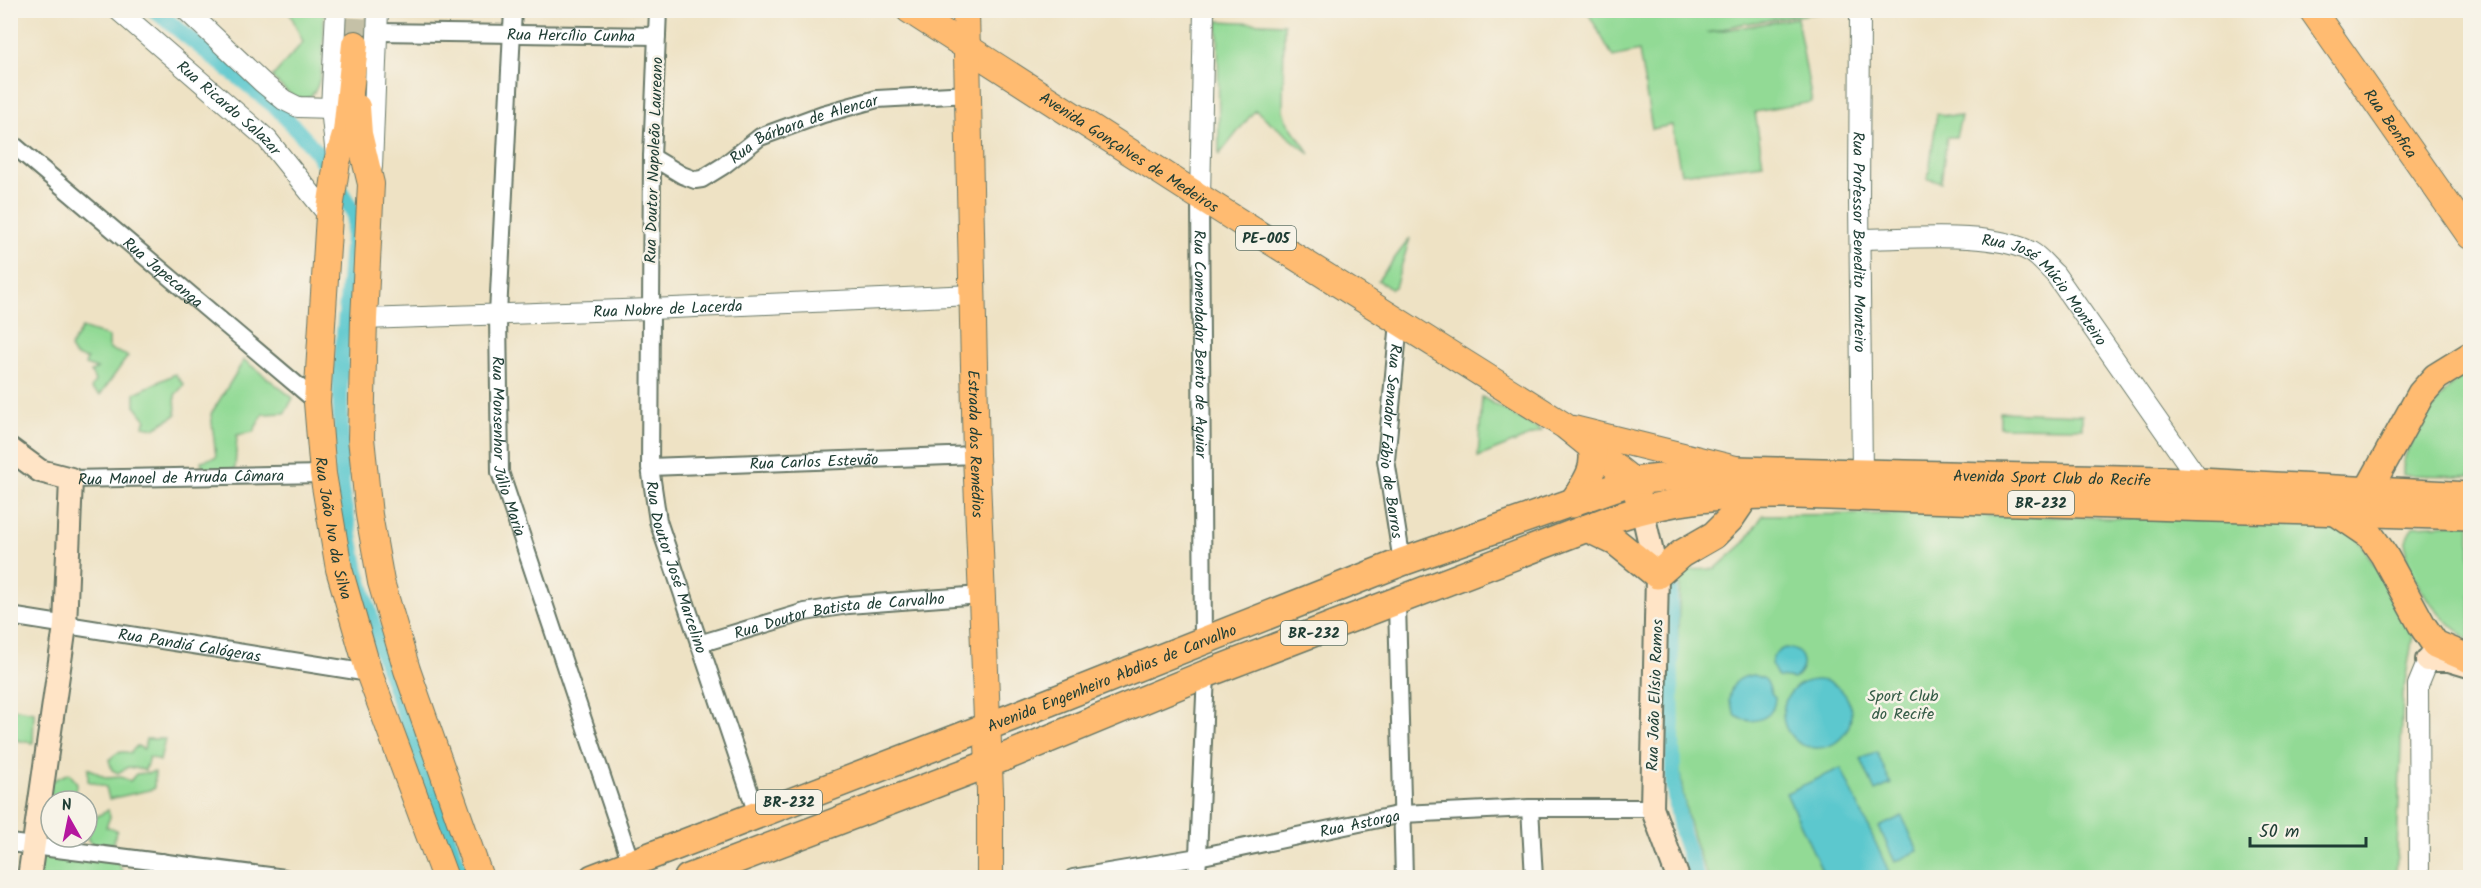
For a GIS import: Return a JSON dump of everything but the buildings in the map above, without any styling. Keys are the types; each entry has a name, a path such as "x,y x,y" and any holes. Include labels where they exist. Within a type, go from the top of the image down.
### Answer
{"highway":[{"path":"2367,492 2421,394 2436,377 2470,356"},
{"path":"1572,504 1593,469 1595,460 1592,448"},
{"name":"Avenida Sport Club do Recife","path":"1633,481 1737,470 2199,481 2470,496"},
{"name":"Avenida Engenheiro Abdias de Carvalho","path":"593,878 986,727 1401,562 1633,481"},
{"name":"Avenida Sport Club do Recife","path":"1642,508 1693,498 1747,494 2470,516"},
{"path":"1587,528 1616,542 1657,575 1681,554 1714,535 1730,519 1747,494"},
{"name":"Avenida Engenheiro Abdias de Carvalho","path":"688,878 988,764 1206,674 1642,508"},
{"path":"2335,511 2370,535 2384,555 2422,625 2431,652 2470,659"}],"main road":[{"name":"Avenida Gonçalves de Medeiros","path":"909,10 1200,197 1565,426 1633,481"},
{"name":"Estrada dos Remédios","path":"966,10 976,455 990,878"},
{"name":"Rua Benfica","path":"2312,10 2470,236"},
{"name":"Rua João Ivo da Silva","path":"445,878 369,673 339,569 323,474 317,402 333,188 346,132 355,53 359,134 371,184 361,438 369,515 381,582 408,670 480,878"},
{"name":"Avenida Gonçalves de Medeiros","path":"1565,426 1737,470"},
{"name":"Rua Manoel de Arruda Câmara","path":"10,449 40,471 71,478"},
{"path":"29,878 22,844 65,626 71,478"},
{"path":"1633,481 1642,508"},
{"name":"Rua João Elísio Ramos","path":"1642,508 1657,575 1652,808 1678,878"},
{"path":"2431,652 2470,666"}],"street":[{"name":"Rua Ricardo Salazar","path":"118,10 267,139 333,188"},
{"path":"186,10 284,100 298,107 331,108"},
{"name":"Rua João Ivo da Silva","path":"333,188 331,108 336,10"},
{"name":"Rua João Ivo da Silva","path":"371,184 376,122 378,10"},
{"name":"Rua Monsenhor Júlio Maria","path":"513,10 498,314 500,472 631,863"},
{"name":"Rua Doutor Napoleão Laureano","path":"650,309 652,157 658,10"},
{"name":"Rua Comendador Bento de Aguiar","path":"1203,642 1200,197 1204,10"},
{"name":"Rua Professor Benedito Monteiro","path":"1860,10 1863,473"},
{"name":"Rua Hercílio Cunha","path":"377,32 657,36"},
{"name":"Rua Bárbara de Alencar","path":"652,157 682,175 695,180 702,179 760,137 817,116 877,99 969,93"},
{"name":"Rua Japecanga","path":"10,142 317,402"},
{"name":"Rua José Múcio Monteiro","path":"1860,240 1970,239 2007,243 2033,253 2055,274 2199,481 2221,508"},
{"name":"Rua Nobre de Lacerda","path":"364,319 973,295"},
{"name":"Rua Doutor José Marcelino","path":"650,309 650,467 658,521 757,814"},
{"name":"Rua Senador Fábio de Barros","path":"1399,321 1386,460 1401,562"},
{"path":"2168,480 2173,443"},
{"name":"Rua Carlos Estevão","path":"650,467 976,455"},
{"name":"Rua Manoel de Arruda Câmara","path":"71,478 323,474"},
{"name":"Rua Doutor Batista de Carvalho","path":"699,644 805,612 848,605 981,596"},
{"path":"1397,603 1404,878"},
{"name":"Rua Pandiá Calógeras","path":"10,616 369,673"},
{"path":"2419,878 2418,685 2431,652"},
{"path":"1197,878 1206,674"},
{"path":"1530,808 1534,878"},
{"name":"Rua Astorga","path":"1073,878 1198,858 1402,814 1530,808 1652,808"},
{"path":"22,844 161,870 285,878"}],"green space":[{"path":"289,11 324,11 322,70 318,85 312,95 302,99 289,93 272,77 303,42"},
{"path":"1587,11 1831,11 1741,24 1707,33 1797,18 1812,102 1755,112 1763,164 1681,174 1672,125 1652,129 1639,51 1613,57"},
{"path":"1218,21 1284,24 1283,110 1286,120 1310,154 1255,110 1219,155"},
{"path":"1937,114 1961,117 1956,137 1947,137 1941,182 1928,179"},
{"path":"1410,238 1395,287 1391,289 1378,280"},
{"path":"82,328 109,337 109,349 128,356 100,395 91,389 95,381 91,372 97,369 85,365 87,359 75,356 70,348"},
{"path":"244,360 293,398 285,413 263,414 253,432 237,435 235,470 203,469 201,461 216,457 211,414"},
{"path":"2470,371 2470,476 2403,475 2407,451 2421,425 2441,397"},
{"path":"175,374 184,385 175,395 176,415 154,428 143,426 146,420 135,406 135,393"},
{"path":"1482,397 1542,431 1478,457"},
{"path":"2000,412 2082,415 2082,428 2000,427"},
{"name":"Sport Club do Recife","path":"1904,514 2287,521 2342,528 2358,538 2414,630 2403,694 2396,877 1708,877 1694,841 1679,765 1676,687 1680,570 1715,569 1745,542 1763,515"},
{"path":"2470,523 2470,640 2446,620 2421,589 2411,571 2406,555 2406,539 2414,526"},
{"path":"11,708 34,712 33,743 11,739"},
{"path":"146,739 165,739 160,761 149,757 145,770 128,767 118,773 112,770 109,760 121,752 130,753 137,746 144,749"},
{"path":"88,768 106,778 121,777 130,781 136,774 155,772 154,789 109,799 106,787 88,781"},
{"path":"69,773 77,783 75,789 44,789 45,784"},
{"path":"108,810 110,817 106,827 117,830 110,852 99,849 99,815"},
{"path":"40,852 117,860 125,877 39,878"}],"water":[{"path":"1785,648 1797,652 1803,660 1802,670 1794,679 1778,677 1771,664 1775,654"},
{"path":"1753,675 1765,679 1775,698 1774,705 1767,716 1762,719 1749,720 1736,716 1729,701 1735,683"},
{"path":"1817,680 1830,683 1841,690 1848,701 1851,714 1848,727 1841,738 1830,745 1817,748 1804,745 1793,738 1786,727 1783,714 1786,701 1793,690 1804,683"},
{"path":"1877,752 1891,784 1875,791 1861,759"},
{"path":"1841,768 1889,872 1876,877 1825,877 1786,793"},
{"path":"1902,816 1918,851 1895,862 1879,827"}],"waterway":[{"path":"154,10 277,108 316,151 355,215 340,378 342,494 357,571 381,650 463,878"},
{"path":"1669,572 1673,786 1682,834 1697,878"}],"tunnel":[{"path":"355,44 357,10"}]}
